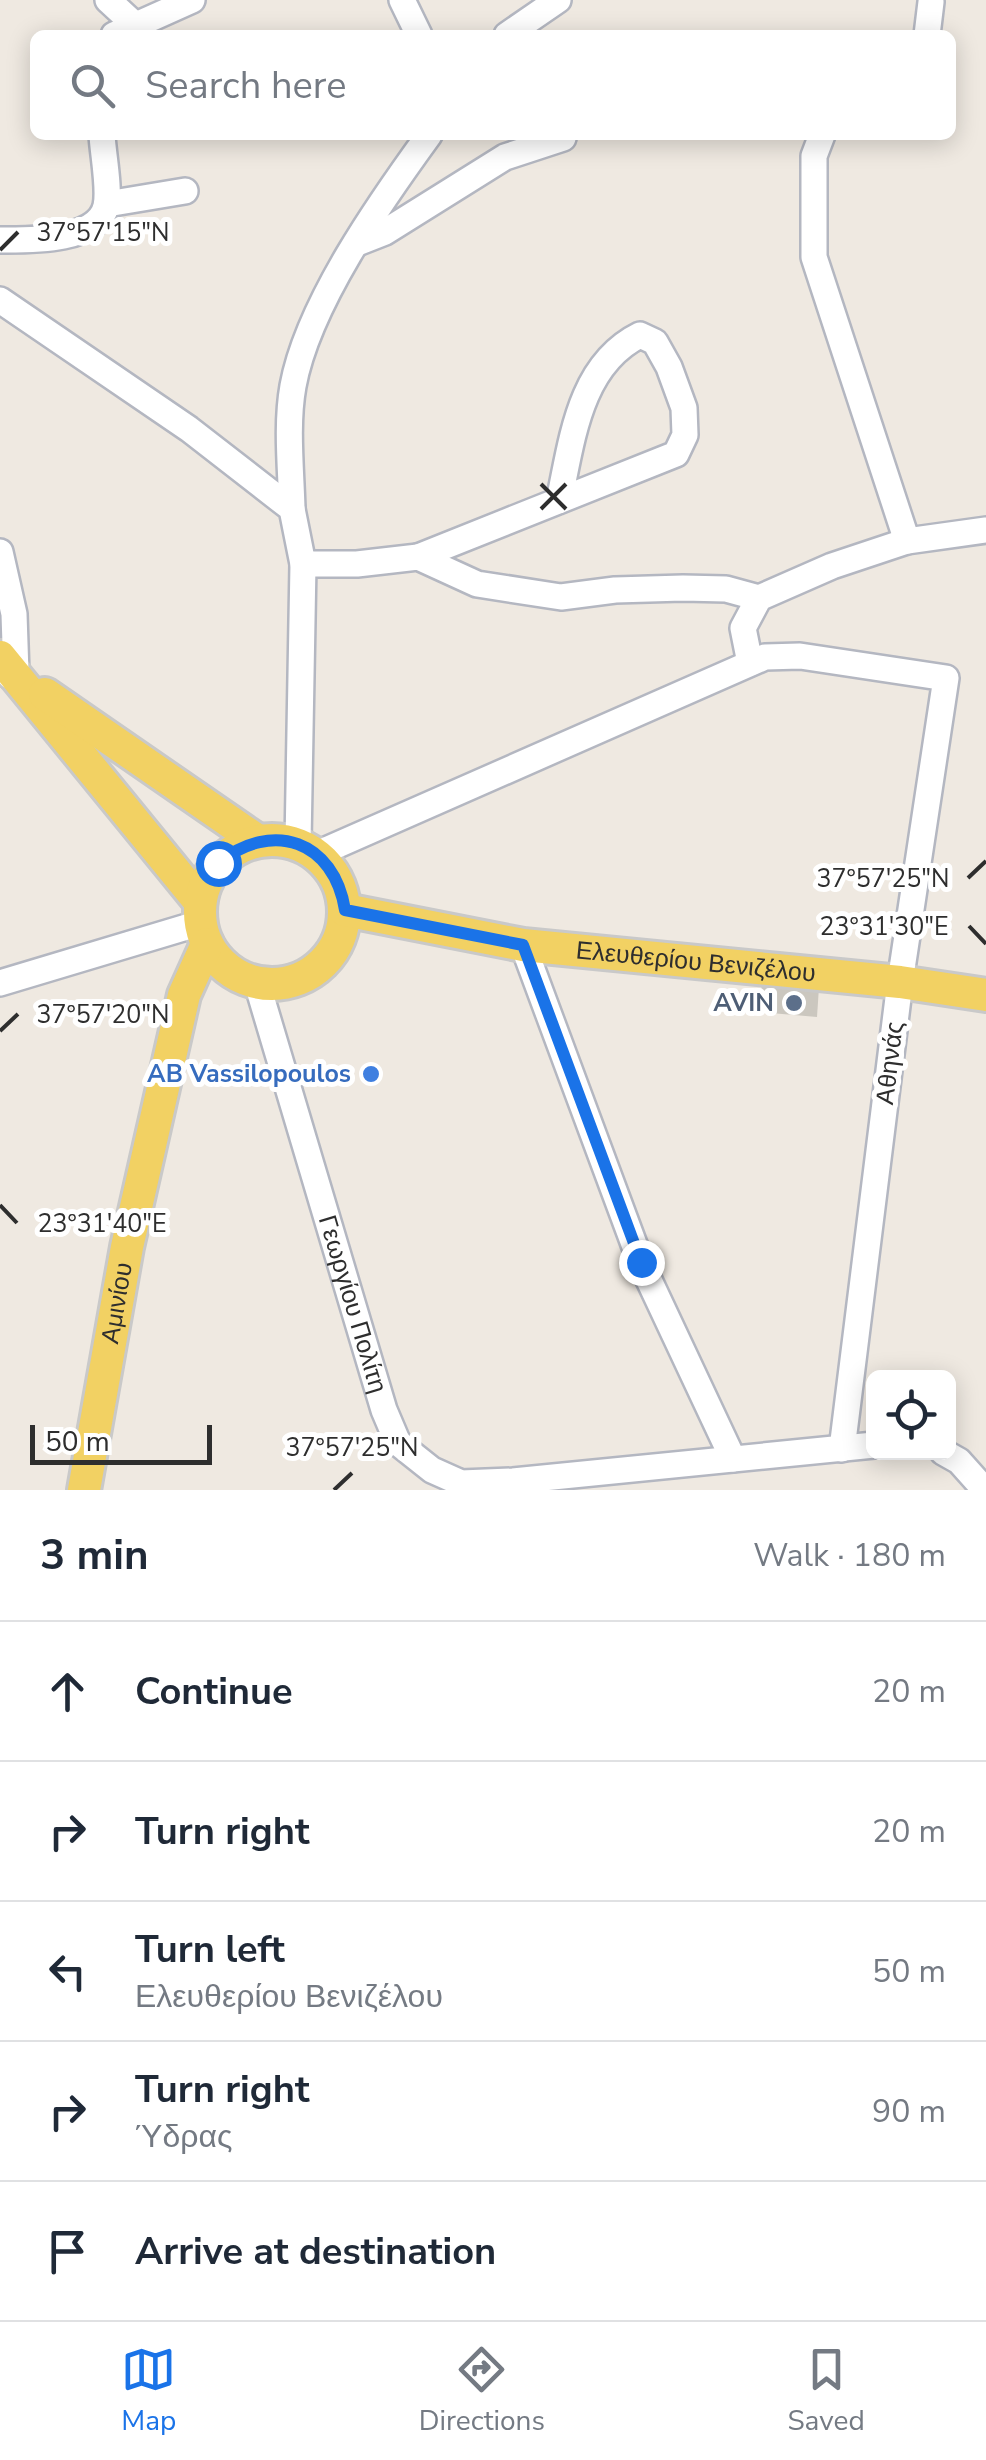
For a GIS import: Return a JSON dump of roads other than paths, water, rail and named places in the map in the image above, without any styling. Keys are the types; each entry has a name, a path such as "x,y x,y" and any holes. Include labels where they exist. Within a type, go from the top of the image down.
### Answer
{"main road":[{"path":"5,670 258,841"},
{"path":"5,670 202,923 220,962 237,976 257,983 290,982 319,968 333,952 342,932 342,889 332,870 307,849 277,839 258,841 235,849 218,863 206,881 202,923"},
{"name":"Ελευθερίου Βενιζέλου","path":"345,910 523,945 900,982 986,995"},
{"name":"Αμινίου","path":"84,1490 127,1247 202,923"}],"street":[{"path":"108,0 125,30 192,0"},
{"path":"402,0 416,30"},
{"path":"513,30 558,0"},
{"path":"927,30 931,2"},
{"path":"0,240 58,238 83,230 101,217 107,204 102,140"},
{"path":"426,140 357,243 308,339 293,386 292,510 303,564 307,849 750,663 743,628 759,598 832,566 907,541 986,530"},
{"path":"357,243 384,232 505,157 557,140"},
{"path":"820,140 814,156 814,256 907,541"},
{"path":"107,204 185,191"},
{"path":"0,300 189,429 292,510"},
{"path":"303,564 358,564 418,557 559,501 676,454 685,436 684,408 655,342 640,335 620,345 595,373 582,406 559,501"},
{"path":"0,552 14,614 5,670"},
{"path":"418,557 477,584 560,597 683,588 726,589 759,598"},
{"name":"Αθηνάς","path":"750,663 766,657 800,656 946,678 900,982 842,1449"},
{"path":"0,983 202,923"},
{"path":"523,945 641,1262 733,1459"},
{"name":"Γεωργίου Πολίτη","path":"257,983 384,1410 398,1443 432,1470 461,1482 513,1481 866,1447"},
{"path":"956,1458 985,1490"}],"place":[{"name":"AVIN","path":"794,1003"},
{"name":"AB Vassilopoulos","path":"371,1074"}]}
